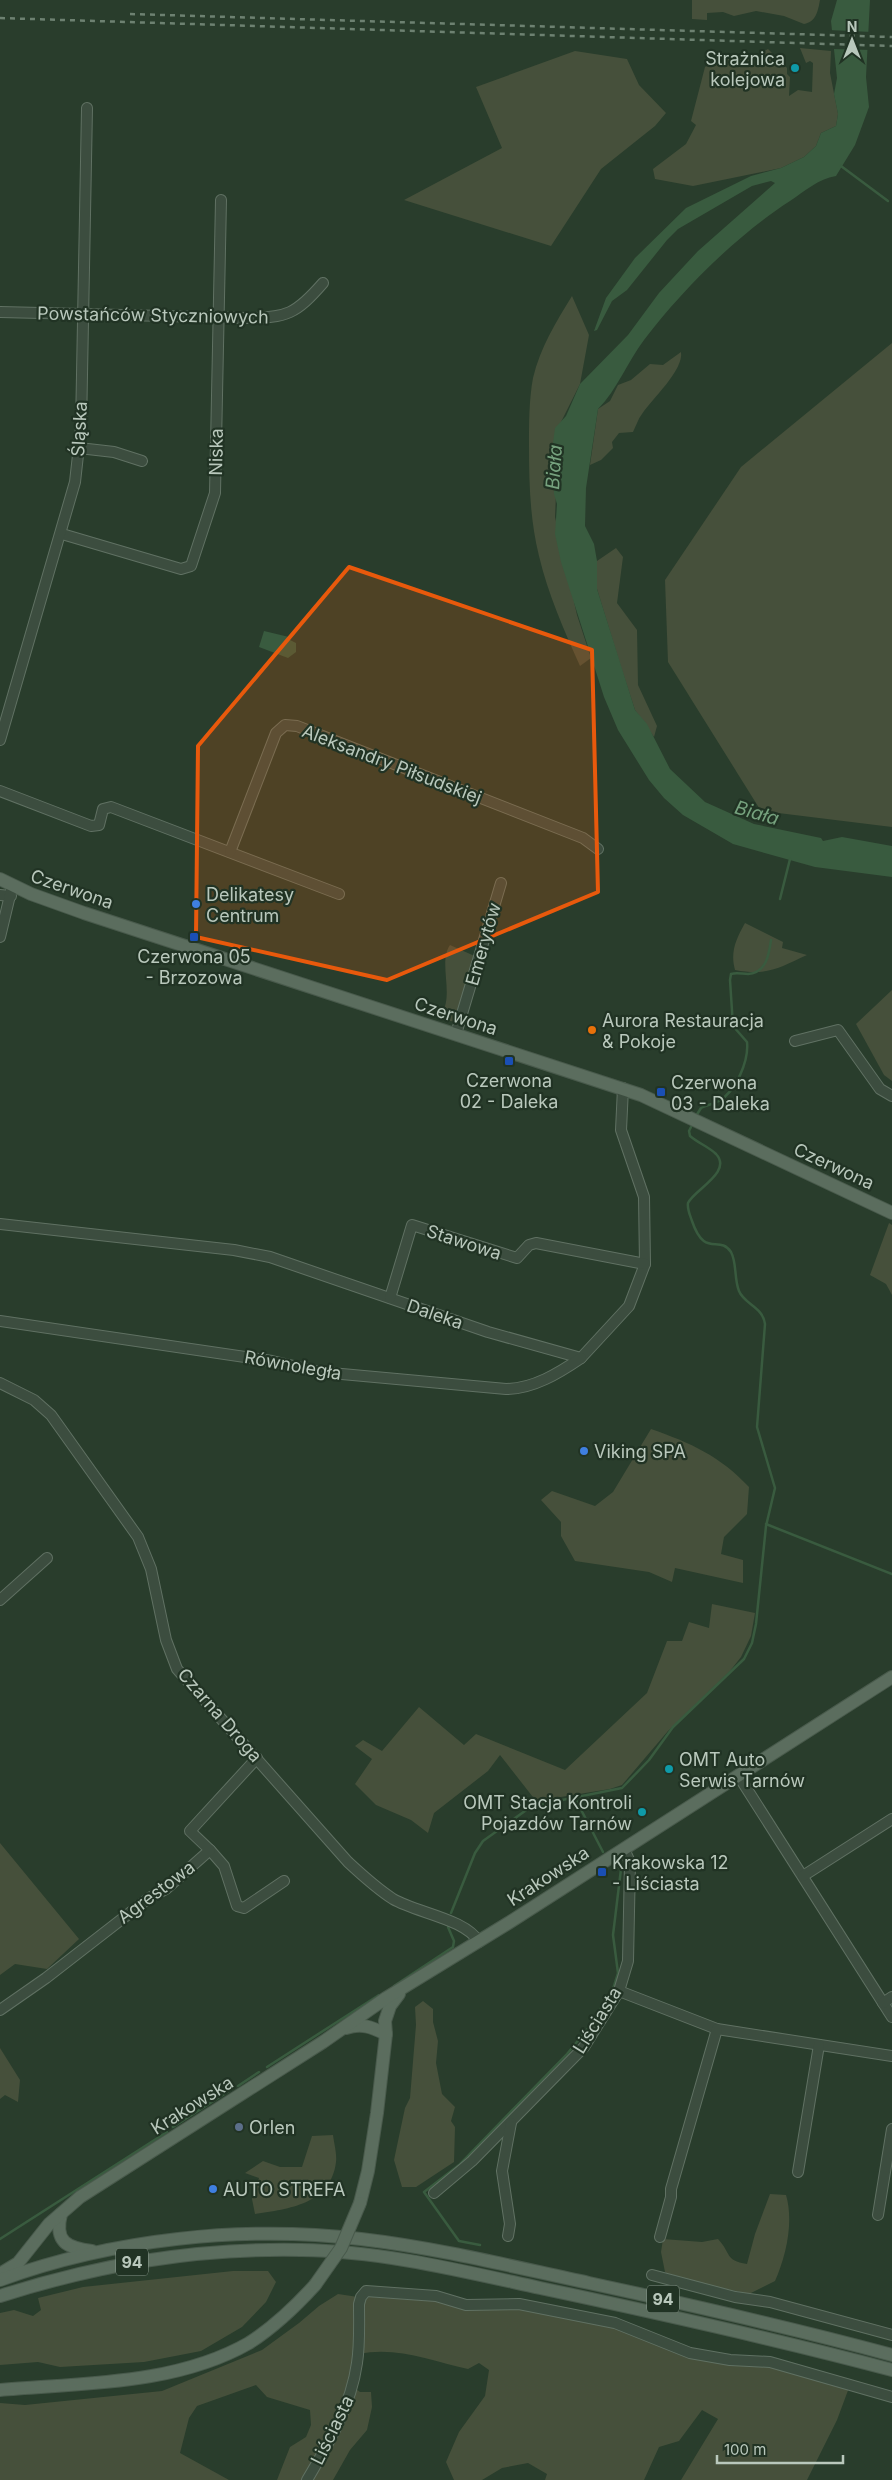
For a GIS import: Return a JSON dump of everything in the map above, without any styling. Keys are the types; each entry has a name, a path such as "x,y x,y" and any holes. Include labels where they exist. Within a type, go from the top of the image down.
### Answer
{"main road":[{"name":"Czerwona","path":"0,879 8,893 84,913 623,1088 683,1114 892,1213"},
{"name":"Krakowska","path":"0,2274 24,2257 49,2224 90,2191 343,2029 354,2020 426,1976 892,1677"},
{"name":"Krakowska","path":"386,2034 402,2003 426,1976"},
{"name":"Krakowska","path":"386,2034 387,2012 401,1990"},
{"path":"0,2390 152,2376 194,2366 232,2352 265,2332 291,2311 315,2285 341,2248 360,2203 376,2121 386,2034 374,2020 364,2018 354,2020"},
{"name":"Krakowska","path":"343,2029 357,2025 366,2026 386,2034"},
{"path":"61,2214 60,2233 68,2245 76,2249 94,2251 115,2249"},
{"name":"94","path":"0,2280 74,2258 158,2242 219,2236 304,2235 368,2240 468,2257 752,2319 892,2354"},
{"name":"94","path":"0,2296 87,2271 166,2256 266,2249 350,2253 436,2266 616,2304 749,2333 892,2370"}],"street":[{"name":"Śląska","path":"0,740 76,482 79,448 83,315 87,108"},
{"name":"Niska","path":"62,534 181,569 191,566 215,493 221,200"},
{"name":"Powstańców Styczniowych","path":"0,312 219,318 282,317 307,302 323,283"},
{"path":"79,448 114,452 142,461"},
{"name":"Aleksandry Piłsudskiej","path":"230,852 276,733 285,726 297,726 582,838 598,848"},
{"path":"0,791 91,826 99,825 103,809 111,807 339,894"},
{"name":"Emerytów","path":"456,1034 501,883"},
{"path":"0,937 8,893"},
{"path":"795,1041 838,1030 880,1089 892,1096"},
{"path":"581,1358 629,1306 645,1264 644,1197 621,1130 623,1088"},
{"name":"Daleka","path":"0,1224 270,1257 488,1332 581,1358"},
{"name":"Stawowa","path":"390,1298 412,1225 517,1258 529,1245 536,1243 645,1264"},
{"name":"Równoległa","path":"0,1321 272,1360 320,1372 506,1389 521,1389 561,1371 581,1358"},
{"name":"Czarna Droga","path":"0,1383 34,1400 51,1415 138,1537 151,1569 166,1640 177,1669 348,1862 370,1883 394,1899 417,1910 461,1924 475,1934 479,1942"},
{"path":"0,1600 47,1558"},
{"name":"Agrestowa","path":"0,2010 46,1978 149,1898 166,1889 210,1850 190,1831 257,1758"},
{"path":"738,1776 803,1876 888,2000 892,2017"},
{"path":"803,1876 892,1819"},
{"name":"Liściasta","path":"434,2193 472,2161 584,2047 619,1991 628,1961 630,1862 624,1848"},
{"path":"210,1850 224,1866 237,1906 244,1908 284,1881"},
{"path":"619,1991 717,2029 892,2056"},
{"path":"660,2237 672,2197 671,2189 717,2029"},
{"path":"798,2172 820,2045"},
{"path":"508,2236 510,2224 502,2171 512,2122"},
{"path":"878,2215 892,2129"},
{"path":"652,2275 734,2297 770,2302 892,2336"},
{"name":"Liściasta","path":"307,2480 345,2410 352,2390 358,2352 359,2304 360,2297 366,2291 436,2296 466,2304 519,2304 615,2323 690,2353 730,2360 770,2362 892,2397"}],"highlighted area":[{"path":"349,567 592,650 598,892 387,980 196,937 198,746"}],"shaded area":[{"path":"692,0 820,0 814,18 804,24 784,16 756,11 734,16 723,12 707,13 707,20 692,19"},
{"path":"800,48 831,51 830,73 838,114 836,126 821,133 816,146 804,157 781,168 693,186 655,179 653,169 686,144 696,125 691,121 705,67 717,59 749,59 768,49 787,68 787,74 790,77 789,96 798,90 812,92 813,63 810,61 806,63"},
{"path":"575,51 627,59 639,85 666,113 655,126 601,169 551,246 404,200 502,148 476,87"},
{"path":"572,296 589,335 580,384 559,426 555,517 577,615 591,658 580,666 557,612 543,570 534,529 529,474 530,412 533,378 544,346 554,325"},
{"path":"892,343 892,827 761,811 668,662 665,580 741,467"},
{"path":"681,352 681,359 673,376 641,416 633,432 619,433 612,442 613,448 601,460 590,465 598,409 610,401 618,385 631,380 650,364 663,365"},
{"path":"616,548 623,557 617,603 637,630 638,685 657,726 654,737 635,710 597,589 597,561"},
{"path":"745,923 783,942 782,948 807,955 772,970 746,972 735,970 733,957 735,946"},
{"path":"450,945 479,958 459,1022 450,1021 442,1013 447,997 445,960"},
{"path":"892,990 892,1081 884,1075 856,1024"},
{"path":"889,1223 892,1225 892,1295 886,1284 870,1275"},
{"path":"651,1429 692,1445 716,1459 749,1487 747,1514 724,1537 721,1554 743,1560 743,1583 675,1568 672,1582 649,1572 575,1561 561,1536 561,1522 541,1500 552,1491 595,1506 613,1492"},
{"path":"712,1604 755,1613 751,1636 741,1657 730,1671 668,1731 622,1785 610,1789 536,1801 500,1755 488,1771 434,1813 428,1833 411,1820 376,1805 355,1784 372,1759 355,1746 363,1740 382,1751 419,1707 464,1745 476,1734 565,1770 647,1693 667,1641 682,1641 689,1622 709,1628"},
{"path":"0,1843 79,1939 47,1969 15,1964 0,1975"},
{"path":"423,2001 433,2009 433,2022 438,2041 436,2063 442,2094 455,2107 451,2121 455,2127 454,2162 416,2187 402,2187 394,2160 405,2108 410,2098 416,2025 415,2007"},
{"path":"0,2048 20,2080 18,2102 5,2095 0,2099"},
{"path":"333,2135 336,2162 326,2187 317,2196 306,2202 281,2210 255,2214 252,2199 259,2178 245,2173 263,2161 280,2167 302,2167 312,2136"},
{"path":"770,2194 786,2195 789,2216 788,2239 775,2281 749,2294 670,2277 665,2272 661,2252 663,2239 702,2242 718,2239 731,2258 747,2264 755,2234"},
{"path":"233,2271 268,2271 276,2282 266,2302 242,2327 201,2351 144,2362 60,2367 38,2362 0,2365 0,2313 14,2310 33,2316 41,2310 38,2298 83,2287"},
{"path":"362,2289 463,2304 517,2305 589,2318 649,2339 850,2385 837,2420 807,2480 681,2480 718,2419 702,2410 679,2441 659,2447 644,2480 545,2480 547,2474 528,2463 502,2468 482,2480 454,2480 446,2462 459,2432 485,2396 489,2370 479,2363 468,2369 400,2353 373,2352 359,2354 352,2386 360,2392 371,2392 372,2407 367,2430 350,2450 333,2480 277,2480 290,2447 306,2437 311,2425 310,2410 267,2397 256,2385 197,2406 189,2418 180,2453 229,2480 0,2480 0,2403 25,2405 162,2391 262,2350 319,2306 338,2294 358,2297"}],"water":[{"name":"Biała","path":"837,0 870,0 866,77 869,107 855,145 836,176 806,189 750,230 711,264 675,302 644,340 611,393 598,409 586,488 585,526 594,544 597,561 597,589 635,710 647,724 670,769 705,802 754,824 821,838 823,841 842,837 892,846 892,877 815,867 733,844 683,815 664,798 649,780 618,730 604,697 561,562 555,534 557,504 554,494 552,450 555,428 566,416 580,384 628,335 659,293 698,251 775,183 771,181 752,186 678,229 627,290 612,301 597,330 594,331 606,298 635,258 686,208 751,176 781,168 804,157 816,146 821,133 836,126 838,114 834,94 837,78 831,21"},
{"path":"264,631 289,637 290,640 296,643 296,652 288,658 259,647"}],"pier":[{"path":"828,30 872,32 871,50 832,49"}],"waterway":[{"path":"841,166 888,201"},
{"path":"780,899 790,859"},
{"path":"696,1116 701,1108 719,1101 731,1090 744,1066 747,1042 733,1026 731,974 754,973 763,967 768,957 771,940"},
{"path":"451,1913 475,1853 483,1841 532,1806 622,1788 649,1760 673,1727 744,1659 752,1643 756,1624 766,1526 775,1488 757,1427 765,1324 761,1314 739,1291 731,1252 722,1245 707,1243 702,1239 697,1233 688,1210 688,1203 711,1180 720,1167 720,1161 716,1154 690,1136 689,1131 693,1123"},
{"path":"766,1524 892,1574"},
{"path":"575,1798 603,1852"},
{"path":"480,2245 459,2241 424,2192 459,2165 567,2054 590,2026 613,1989 618,1973 613,1935 621,1869 617,1866"},
{"path":"394,1986 453,1947 454,1941 448,1927"},
{"path":"267,2067 379,1995"},
{"path":"238,2086 259,2072"},
{"path":"173,2127 232,2089"},
{"path":"0,2239 167,2132"}],"railway":[{"path":"130,14 892,37"},
{"path":"0,18 892,46"}],"place":[{"name":"Strażnica kolejowa","path":"795,68"},
{"name":"Delikatesy Centrum","path":"196,904"},
{"name":"Czerwona 05 - Brzozowa","path":"194,937"},
{"name":"Aurora Restauracja & Pokoje","path":"592,1030"},
{"name":"Czerwona 02 - Daleka","path":"509,1061"},
{"name":"Czerwona 03 - Daleka","path":"661,1092"},
{"name":"Viking SPA","path":"584,1451"},
{"name":"OMT Auto Serwis Tarnów","path":"669,1769"},
{"name":"OMT Stacja Kontroli Pojazdów Tarnów","path":"642,1812"},
{"name":"Krakowska 12 - Liściasta","path":"602,1872"},
{"name":"Orlen","path":"239,2127"},
{"name":"AUTO STREFA","path":"213,2189"}]}
